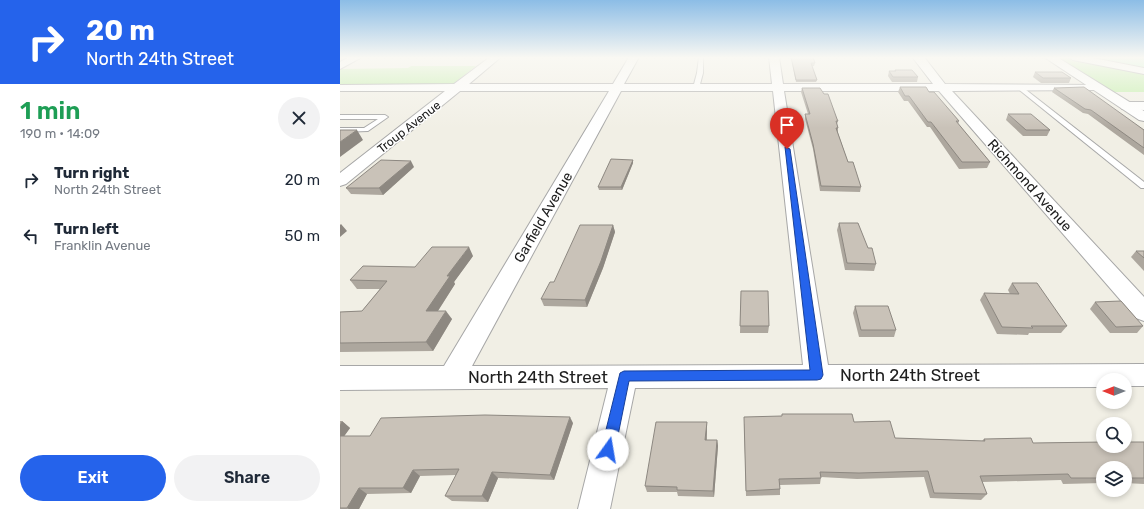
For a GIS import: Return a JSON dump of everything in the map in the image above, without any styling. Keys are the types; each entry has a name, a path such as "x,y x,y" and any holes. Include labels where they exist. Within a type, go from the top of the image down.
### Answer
{"street":[{"name":"Troup Avenue","path":"340,181 467,81"},
{"name":"Garfield Avenue","path":"452,377 621,81"},
{"path":"778,81 817,375"},
{"name":"Richmond Avenue","path":"937,81 1144,312"},
{"path":"1087,81 1144,117"},
{"path":"340,88 1097,87"},
{"path":"1126,106 1144,106"},
{"name":"North 24th Street","path":"340,378 817,375 1144,375"},
{"path":"594,509 624,376"}],"lane":[{"path":"696,88 698,81"},
{"path":"1019,87 1144,186"},
{"path":"340,117 385,117 366,130 340,130"}],"green space":[{"path":"340,81 457,81 453,84 340,86"},
{"path":"1093,81 1144,81 1144,92 1111,92"}],"building":[{"path":"900,87 926,87 929,92 934,92 959,121 956,121 990,162 962,162 931,122 928,122 909,96 905,96"},
{"path":"1084,87 1144,130 1144,148 1091,110 1085,109 1054,88"},
{"path":"802,88 820,88 824,94 828,94 838,121 836,121 838,128 836,128 848,162 853,162 861,187 821,186 813,144 805,114 810,114"},
{"path":"1008,114 1031,114 1050,130 1026,130"},
{"path":"340,130 357,130 340,142"},
{"path":"611,159 633,160 621,187 598,187"},
{"path":"381,160 411,161 379,188 346,188"},
{"path":"839,223 858,223 868,248 872,248 876,264 847,263"},
{"path":"580,225 613,225 601,261 585,300 541,299 550,282 554,282"},
{"path":"432,247 469,247 447,276 450,276 426,311 446,311 426,342 340,343 340,312 362,311 387,281 350,280 363,266 415,267"},
{"path":"1136,251 1144,251 1144,258"},
{"path":"1012,283 1037,283 1067,326 1031,326 1033,328 1002,327 984,293 1019,294"},
{"path":"741,291 768,291 769,326 740,326"},
{"path":"1121,301 1143,326 1116,327 1095,302"},
{"path":"855,306 888,306 896,330 861,330"},
{"path":"782,414 852,414 854,422 890,421 895,438 985,441 984,439 1031,438 1033,443 1096,442 1096,453 1132,453 1132,442 1144,442 1144,478 1132,478 1132,461 1096,461 1096,478 1071,478 1068,474 980,476 987,494 934,493 928,471 859,473 820,472 821,478 779,479 780,489 746,491 744,417 782,416"},
{"path":"485,415 570,417 550,475 492,472 482,496 445,496 459,469 413,470 403,488 359,488 347,508 340,508 340,436 370,436 381,418"},
{"path":"656,422 707,422 705,440 717,440 713,491 677,490 677,487 645,486"}],"route":[{"path":"608,450 624,376 817,375 787,149"}]}
